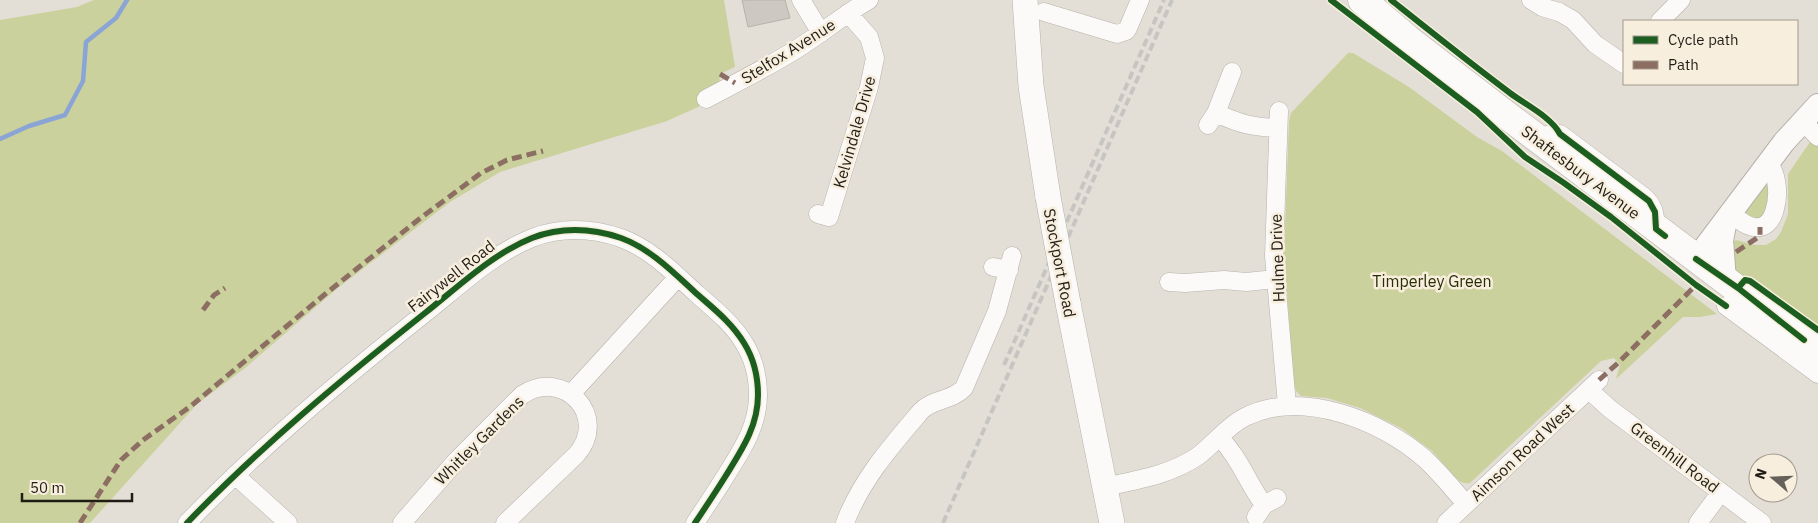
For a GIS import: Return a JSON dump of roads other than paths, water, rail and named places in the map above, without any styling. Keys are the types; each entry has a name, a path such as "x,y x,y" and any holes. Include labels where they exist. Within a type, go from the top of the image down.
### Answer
{"highway":[{"name":"Shaftesbury Avenue","path":"1362,0 1409,40 1696,259 1726,293 1805,348"}],"main road":[{"name":"Stockport Road","path":"1034,6 1032,86 1048,197 1112,523"}],"street":[{"path":"801,0 821,33"},
{"name":"Stelfox Avenue","path":"706,99 795,50 868,0"},
{"path":"1034,6 1117,34 1126,31 1140,0"},
{"path":"1530,0 1542,7 1559,12 1572,20 1595,44 1623,61"},
{"path":"1661,20 1681,0"},
{"name":"Kelvindale Drive","path":"818,214 828,217 869,87 875,58 869,37 848,13"},
{"name":"Hulme Drive","path":"1232,72 1212,119 1259,127 1278,119 1274,244 1287,405"},
{"path":"1696,259 1768,163 1802,121 1818,105"},
{"path":"1802,121 1818,137"},
{"path":"1728,216 1754,227 1760,227 1769,221 1776,206 1778,191 1776,180 1768,163"},
{"path":"1726,293 1722,240 1728,216"},
{"name":"Fairywell Road","path":"187,523 235,475 314,405 493,260 522,243 544,234 586,230 604,233 638,246 656,258 724,319 739,335 748,349 755,367 758,387 757,410 750,435 695,523"},
{"path":"845,523 855,501 875,467 921,411 928,405 956,395 964,388 998,311 1005,264"},
{"path":"505,523 576,455 582,446 588,428 587,419 582,407 571,394 678,278"},
{"path":"1168,282 1185,283 1224,280 1246,282 1276,279"},
{"name":"Shaftesbury Avenue","path":"1805,348 1818,374"},
{"name":"Greenhill Road","path":"1594,385 1610,409 1762,523"},
{"name":"Aimson Road West","path":"1446,523 1594,385"},
{"name":"Whitley Gardens","path":"402,523 457,460 522,395 535,388 544,386 561,389 571,394"},
{"path":"1104,487 1150,477 1174,469 1198,455 1219,437 1249,416 1269,408 1287,405 1336,411 1382,431 1424,459 1466,504"},
{"path":"1219,437 1240,461 1256,494 1266,507"},
{"path":"235,475 288,523"},
{"path":"1698,523 1721,492"}],"waterway":[{"path":"0,139 29,126 65,115 83,81 86,42 116,18 127,0"}],"railway":[{"path":"1004,365 1164,0"},
{"path":"943,523 1172,0"}],"park label":[{"name":"Timperley Green","path":"1432,281"}]}
